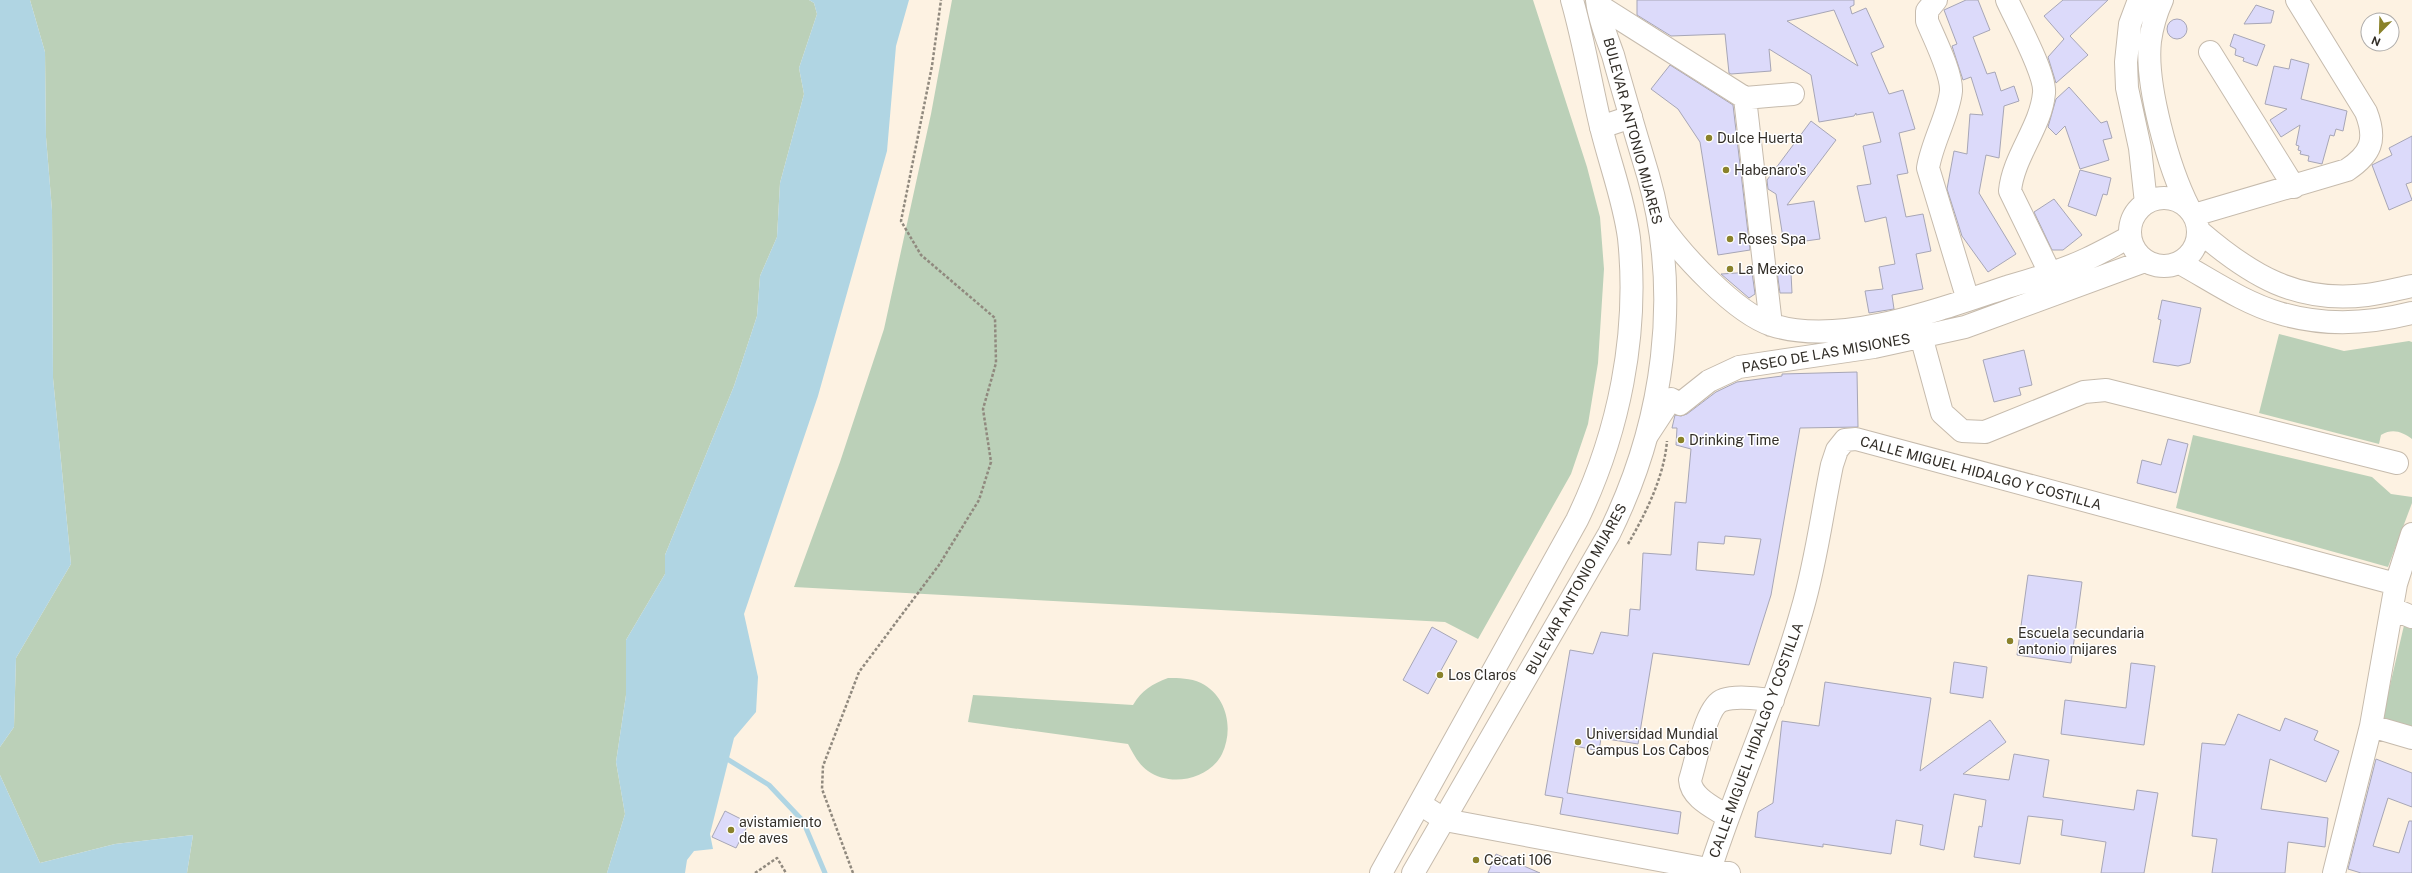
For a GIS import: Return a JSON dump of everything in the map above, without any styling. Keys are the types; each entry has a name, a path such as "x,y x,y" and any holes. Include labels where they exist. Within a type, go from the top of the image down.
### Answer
{"street":[{"name":"BULEVAR ANTONIO MIJARES","path":"1381,873 1580,514 1604,453 1621,394 1630,319 1629,238 1621,196 1601,127 1572,0"},
{"path":"1936,0 1927,11 1927,21 1949,79 1951,91 1931,152 1928,168 1968,300"},
{"path":"2007,0 2042,77 2044,93 2040,108 2011,178 2010,191 2050,273"},
{"path":"2139,0 2130,24 2126,62 2127,88 2140,148 2146,203"},
{"path":"2162,0 2156,14 2150,42 2150,67 2168,150 2194,218 2197,244 2191,255 2180,263 2162,267 2145,261 2135,251 2130,237 2131,224 2136,212 2146,203 2160,198 2176,200 2194,218 2249,270 2275,283 2306,293 2338,297 2367,295 2412,286"},
{"path":"2194,218 2346,170 2362,160 2371,145 2372,127 2366,112 2297,0"},
{"name":"BULEVAR ANTONIO MIJARES","path":"1413,873 1609,534 1630,486 1647,436 1662,355 1664,326 1664,257 1659,222 1598,3"},
{"path":"1598,3 1745,98 1793,94"},
{"path":"2210,52 2294,187"},
{"path":"1745,98 1771,325"},
{"path":"1601,127 1631,118"},
{"name":"PASEO DE LAS MISIONES","path":"1659,222 1692,264 1728,297 1771,325 1804,332 1841,330 1913,318 2086,260 2130,237"},
{"name":"PASEO DE LAS MISIONES","path":"1647,436 1671,399 1680,404 1708,381 1739,366 1874,347 1966,327 2145,261"},
{"path":"2180,263 2229,290 2278,313 2337,323 2371,321 2412,313"},
{"path":"1921,336 1942,413 1962,431 1985,432 2084,392 2106,390 2397,463"},
{"name":"CALLE MIGUEL HIDALGO Y COSTILLA","path":"1716,872 1728,816 1772,700 1802,610 1832,465 1837,450 1845,440 1856,439 2396,584"},
{"path":"2334,873 2403,613 2396,584 2412,534"},
{"path":"1728,816 1698,796 1690,788 1690,780 1710,713 1722,700 1732,698 1772,700"},
{"path":"2372,726 2412,738"},
{"path":"1420,804 1444,820 1716,872"}],"path":[{"path":"853,873 822,789 822,766 859,672 939,565 979,500 991,462 983,409 996,363 995,318 921,255 901,221 932,66 941,0"},
{"path":"755,873 777,858 786,873"}],"green space":[{"path":"30,0 809,0 814,3 817,14 799,68 804,94 780,183 777,237 760,276 757,316 734,386 665,555 665,574 626,640 626,695 616,762 625,814 607,873 187,873 193,835 115,844 40,863 0,775 0,747 14,727 16,658 71,564 53,378 52,210 46,137 45,52"},
{"path":"952,0 1533,0 1587,167 1600,217 1604,269 1598,363 1588,424 1571,474 1478,639 1445,622 794,587 840,462 884,329 931,114"},
{"path":"2279,334 2344,351 2409,341 2412,342 2412,439 2405,434 2393,431 2381,435 2379,444 2259,413"},
{"path":"2193,435 2372,477 2391,494 2412,497 2412,503 2388,567 2176,508"},
{"path":"2405,621 2412,623 2412,733 2381,724"},
{"path":"1168,678 1189,679 1201,683 1217,696 1226,714 1226,744 1222,754 1216,763 1208,770 1199,775 1188,778 1178,780 1167,779 1148,771 1139,762 1128,744 968,722 973,695 1133,705 1140,695 1148,688"}],"water":[{"path":"0,0 30,0 45,52 46,137 52,210 53,378 71,564 16,658 14,727 0,747"},
{"path":"809,0 909,0 896,46 887,151 818,396 744,614 758,677 756,712 734,738 710,834 713,849 694,851 687,860 685,873 607,873 625,814 616,762 626,695 626,640 665,574 665,555 734,386 757,316 760,276 777,237 780,183 804,94 799,68 817,14 814,3"},
{"path":"0,775 40,863 115,844 193,835 187,873 0,873"}],"building":[{"path":"1637,0 1854,0 1854,5 1850,7 1852,14 1866,8 1884,47 1871,53 1889,94 1903,90 1915,129 1899,133 1908,173 1897,175 1906,217 1923,214 1931,251 1916,254 1923,289 1892,295 1894,309 1869,313 1865,291 1883,289 1879,267 1895,264 1886,217 1865,222 1857,186 1871,184 1863,146 1881,142 1873,112 1856,115 1856,113 1854,116 1819,122 1811,75 1769,49 1771,71 1731,74 1729,73 1725,34 1671,36 1637,15","holes":["1834,10 1858,66 1787,21"]},
{"path":"1966,0 1978,0 1990,30 1973,37 1987,74 1995,72 2001,91 2014,86 2019,101 2004,106 1999,158 1986,155 1979,193 2016,254 1988,272 1962,236 1947,189 1954,151 1967,154 1970,114 1983,115 1971,77 1963,80 1952,46 1957,44 1944,10"},
{"path":"2063,0 2108,0 2070,36 2088,55 2056,83 2048,57 2064,39 2044,16"},
{"path":"2256,5 2274,11 2271,23 2244,24"},
{"path":"2173,19 2181,19 2187,25 2187,33 2181,39 2173,39 2167,33 2167,25"},
{"path":"2234,34 2265,45 2257,66 2243,61 2244,58 2235,55 2236,49 2230,46"},
{"path":"2291,59 2309,64 2301,99 2347,111 2343,131 2336,129 2334,136 2330,135 2322,164 2308,161 2309,156 2300,154 2301,151 2298,150 2299,146 2296,145 2300,125 2281,137 2270,120 2287,109 2265,104 2274,66 2289,69"},
{"path":"1670,65 1733,105 1750,250 1718,255 1700,142 1678,109 1651,89"},
{"path":"2069,87 2101,123 2107,121 2112,138 2103,140 2109,160 2080,169 2065,126 2056,135 2048,127 2056,99"},
{"path":"1811,121 1836,140 1787,205 1814,201 1820,239 1784,244 1776,194 1768,189 1767,180"},
{"path":"2412,136 2412,182 2406,184 2412,200 2389,210 2372,165 2392,155 2389,148"},
{"path":"2080,170 2111,178 2107,195 2103,194 2096,216 2068,206"},
{"path":"2054,199 2082,235 2063,250 2052,250 2034,212"},
{"path":"1795,270 1791,273 1792,293 1780,293 1777,271"},
{"path":"1752,272 1755,294 1749,298 1721,274"},
{"path":"2162,300 2201,308 2190,363 2178,366 2153,362 2161,320 2158,319"},
{"path":"2024,350 2032,385 2019,388 2021,395 1994,402 1983,360"},
{"path":"1857,372 1858,427 1800,428 1771,595 1749,665 1653,653 1638,744 1601,738 1599,751 1575,746 1567,793 1681,812 1678,834 1560,814 1563,798 1545,795 1570,650 1593,654 1601,632 1628,636 1630,609 1640,610 1643,553 1671,555 1675,502 1686,503 1691,449 1676,445 1677,428 1672,428 1675,415 1681,416 1687,414 1716,392 1737,382 1782,376 1782,374","holes":["1725,536 1761,539 1754,575 1696,570 1698,542 1724,544"]},
{"path":"2168,439 2188,444 2176,493 2137,483 2142,460 2161,465"},
{"path":"2028,575 2082,582 2071,663 2017,655"},
{"path":"1432,627 1457,641 1428,694 1403,680"},
{"path":"1954,662 1987,667 1983,698 1950,693"},
{"path":"2131,663 2155,666 2144,745 2061,734 2065,700 2126,708"},
{"path":"1825,682 1931,698 1920,771 1990,720 2006,742 1963,774 2009,780 2014,754 2049,760 2043,797 2134,810 2137,790 2158,793 2144,873 2101,873 2106,842 2061,835 2063,820 2028,816 2020,864 1974,857 1979,826 1982,827 1986,800 1954,794 1944,850 1920,845 1923,825 1896,820 1891,854 1823,844 1823,847 1755,837 1758,812 1773,803 1782,721 1819,726"},
{"path":"2238,714 2280,731 2285,718 2318,731 2314,740 2339,751 2326,782 2270,759 2261,809 2328,818 2325,847 2288,842 2285,873 2212,873 2217,839 2192,836 2202,743 2225,745"},
{"path":"2376,759 2412,773 2412,807 2388,798 2373,846 2399,853 2409,821 2412,821 2412,873 2361,873 2348,869"},
{"name":"avistamiento de aves","path":"725,811 749,823 736,848 712,837"},
{"path":"1496,854 1540,873 1488,873"}],"waterway":[{"path":"724,757 769,785 803,821 825,873"}],"place":[{"name":"Dulce Huerta","path":"1709,138"},
{"name":"Habenaro's","path":"1726,170"},
{"name":"Roses Spa","path":"1730,239"},
{"name":"La Mexico","path":"1730,269"},
{"name":"Drinking Time","path":"1681,440"},
{"name":"Escuela secundaria antonio mijares","path":"2010,641"},
{"name":"Los Claros","path":"1440,675"},
{"name":"Universidad Mundial Campus Los Cabos","path":"1578,742"},
{"name":"avistamiento de aves","path":"731,830"},
{"name":"Cecati 106","path":"1476,860"}]}
